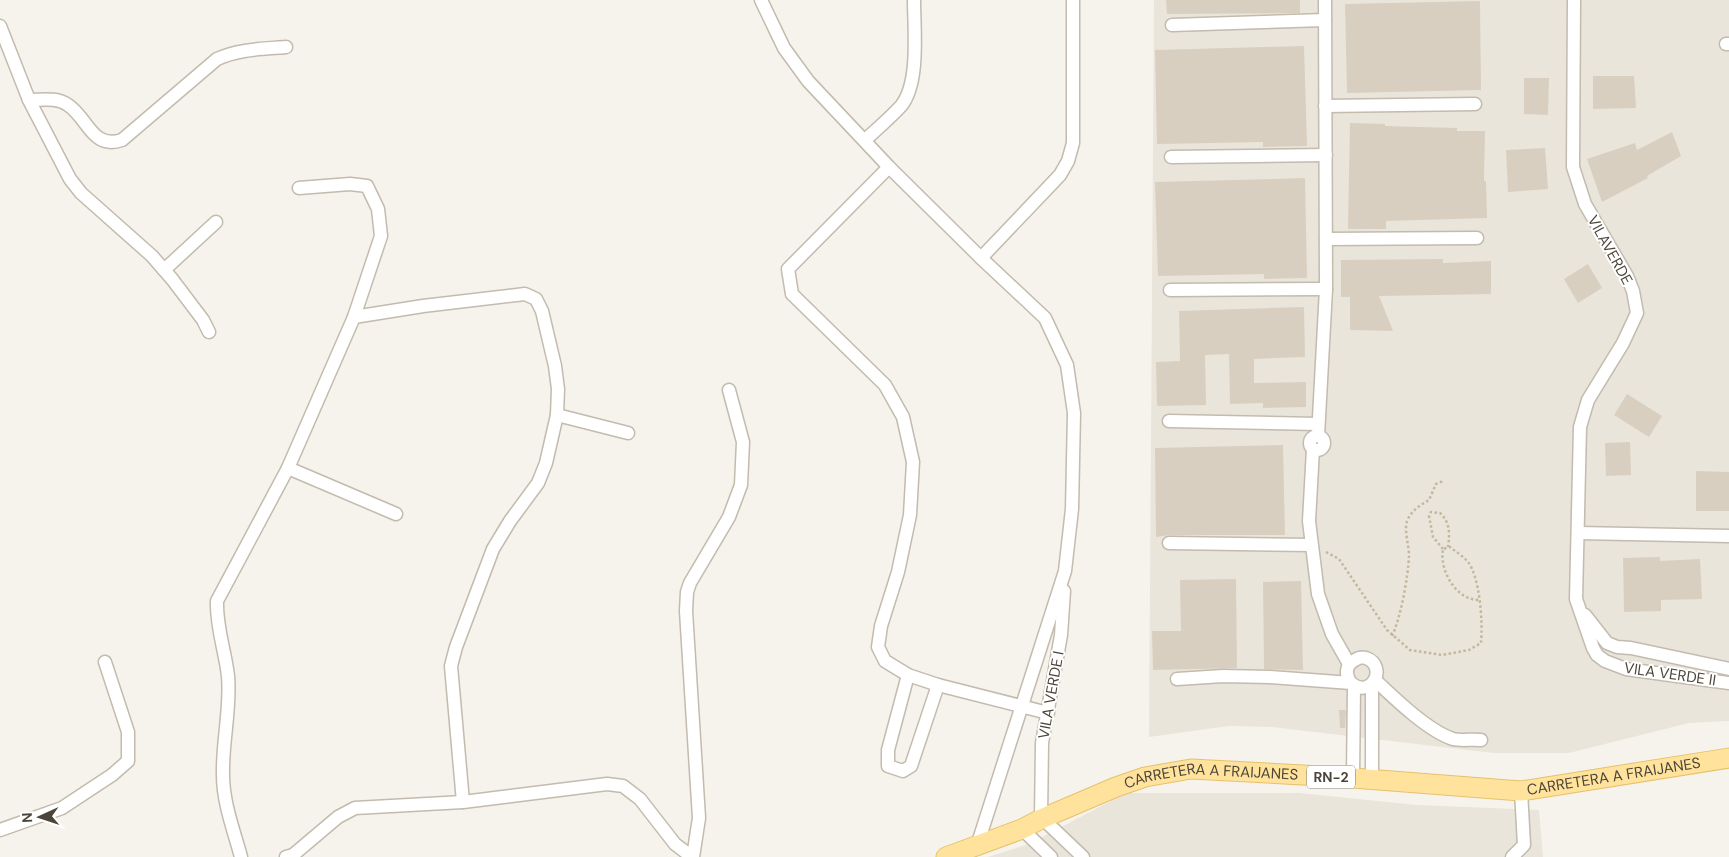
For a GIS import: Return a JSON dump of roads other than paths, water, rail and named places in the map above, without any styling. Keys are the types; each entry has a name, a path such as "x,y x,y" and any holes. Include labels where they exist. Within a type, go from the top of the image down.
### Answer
{"main road":[{"name":"CARRETERA A FRAIJANES","path":"946,857 1022,829 1042,818 1116,787 1145,778 1190,769 1521,791 1729,758"}],"street":[{"path":"761,0 784,48 808,81 889,167 1045,318 1067,365 1074,413 1072,509 1065,571 977,846"},
{"path":"865,140 902,104 911,86 914,72 914,0"},
{"path":"981,258 1060,174 1068,161 1073,143 1073,0"},
{"path":"1325,0 1326,289 1318,430 1310,440 1313,449 1309,521 1318,594 1332,634 1349,664 1347,676 1353,685 1362,779"},
{"name":"VILAVERDE","path":"1574,0 1573,167 1585,204 1634,291 1637,313 1623,343 1588,400 1580,427 1576,590 1578,607"},
{"path":"1172,25 1325,20"},
{"path":"0,26 29,100 70,179 81,193 152,256 204,320 209,332"},
{"path":"29,100 51,99 66,103 76,112 97,138 113,143 122,140 217,59 229,53 286,47"},
{"path":"1326,106 1475,104"},
{"path":"1171,157 1326,155"},
{"path":"889,167 788,269 792,294 886,385 903,417 913,462 910,515 898,572 881,626 878,647 885,662 908,675 938,685 1048,712"},
{"path":"241,857 226,800 223,778 228,676 216,618 218,601 288,468 354,317 381,236 378,209 367,186 350,184 299,188"},
{"path":"164,270 216,222"},
{"path":"1326,239 1477,238"},
{"path":"1170,290 1326,289"},
{"path":"354,317 423,306 525,294 536,299 542,311 555,366 558,389 558,415 546,463 538,483 510,521 493,549 456,647 451,666 463,802"},
{"path":"286,857 293,855 338,817 355,808 463,802 607,784 624,786 640,799 674,844 693,857 699,818 686,611 687,592 690,583 729,517 740,485 744,442 729,390"},
{"path":"558,415 628,433"},
{"path":"1169,421 1318,430"},
{"path":"288,468 396,514"},
{"path":"1578,534 1729,536"},
{"path":"1169,543 1312,549"},
{"name":"VILA VERDE I","path":"1042,818 1042,743 1061,635 1065,571"},
{"name":"VILA VERDE II","path":"1578,607 1607,643 1616,647 1631,648 1729,669"},
{"name":"VILA VERDE II","path":"1578,607 1593,648 1605,661 1626,669 1729,683"},
{"path":"1349,664 1362,658 1372,661 1377,670 1362,779"},
{"path":"0,830 62,808 112,775 128,761 128,732 105,662"},
{"path":"908,675 888,750 888,766 903,771 911,766 938,685"},
{"path":"1177,679 1223,676 1270,677 1353,685 1363,688 1374,682"},
{"path":"1374,682 1436,730 1454,739 1481,740"},
{"path":"1512,857 1524,846 1521,791"},
{"path":"1042,818 1083,857"},
{"path":"1022,829 1051,857"}]}
